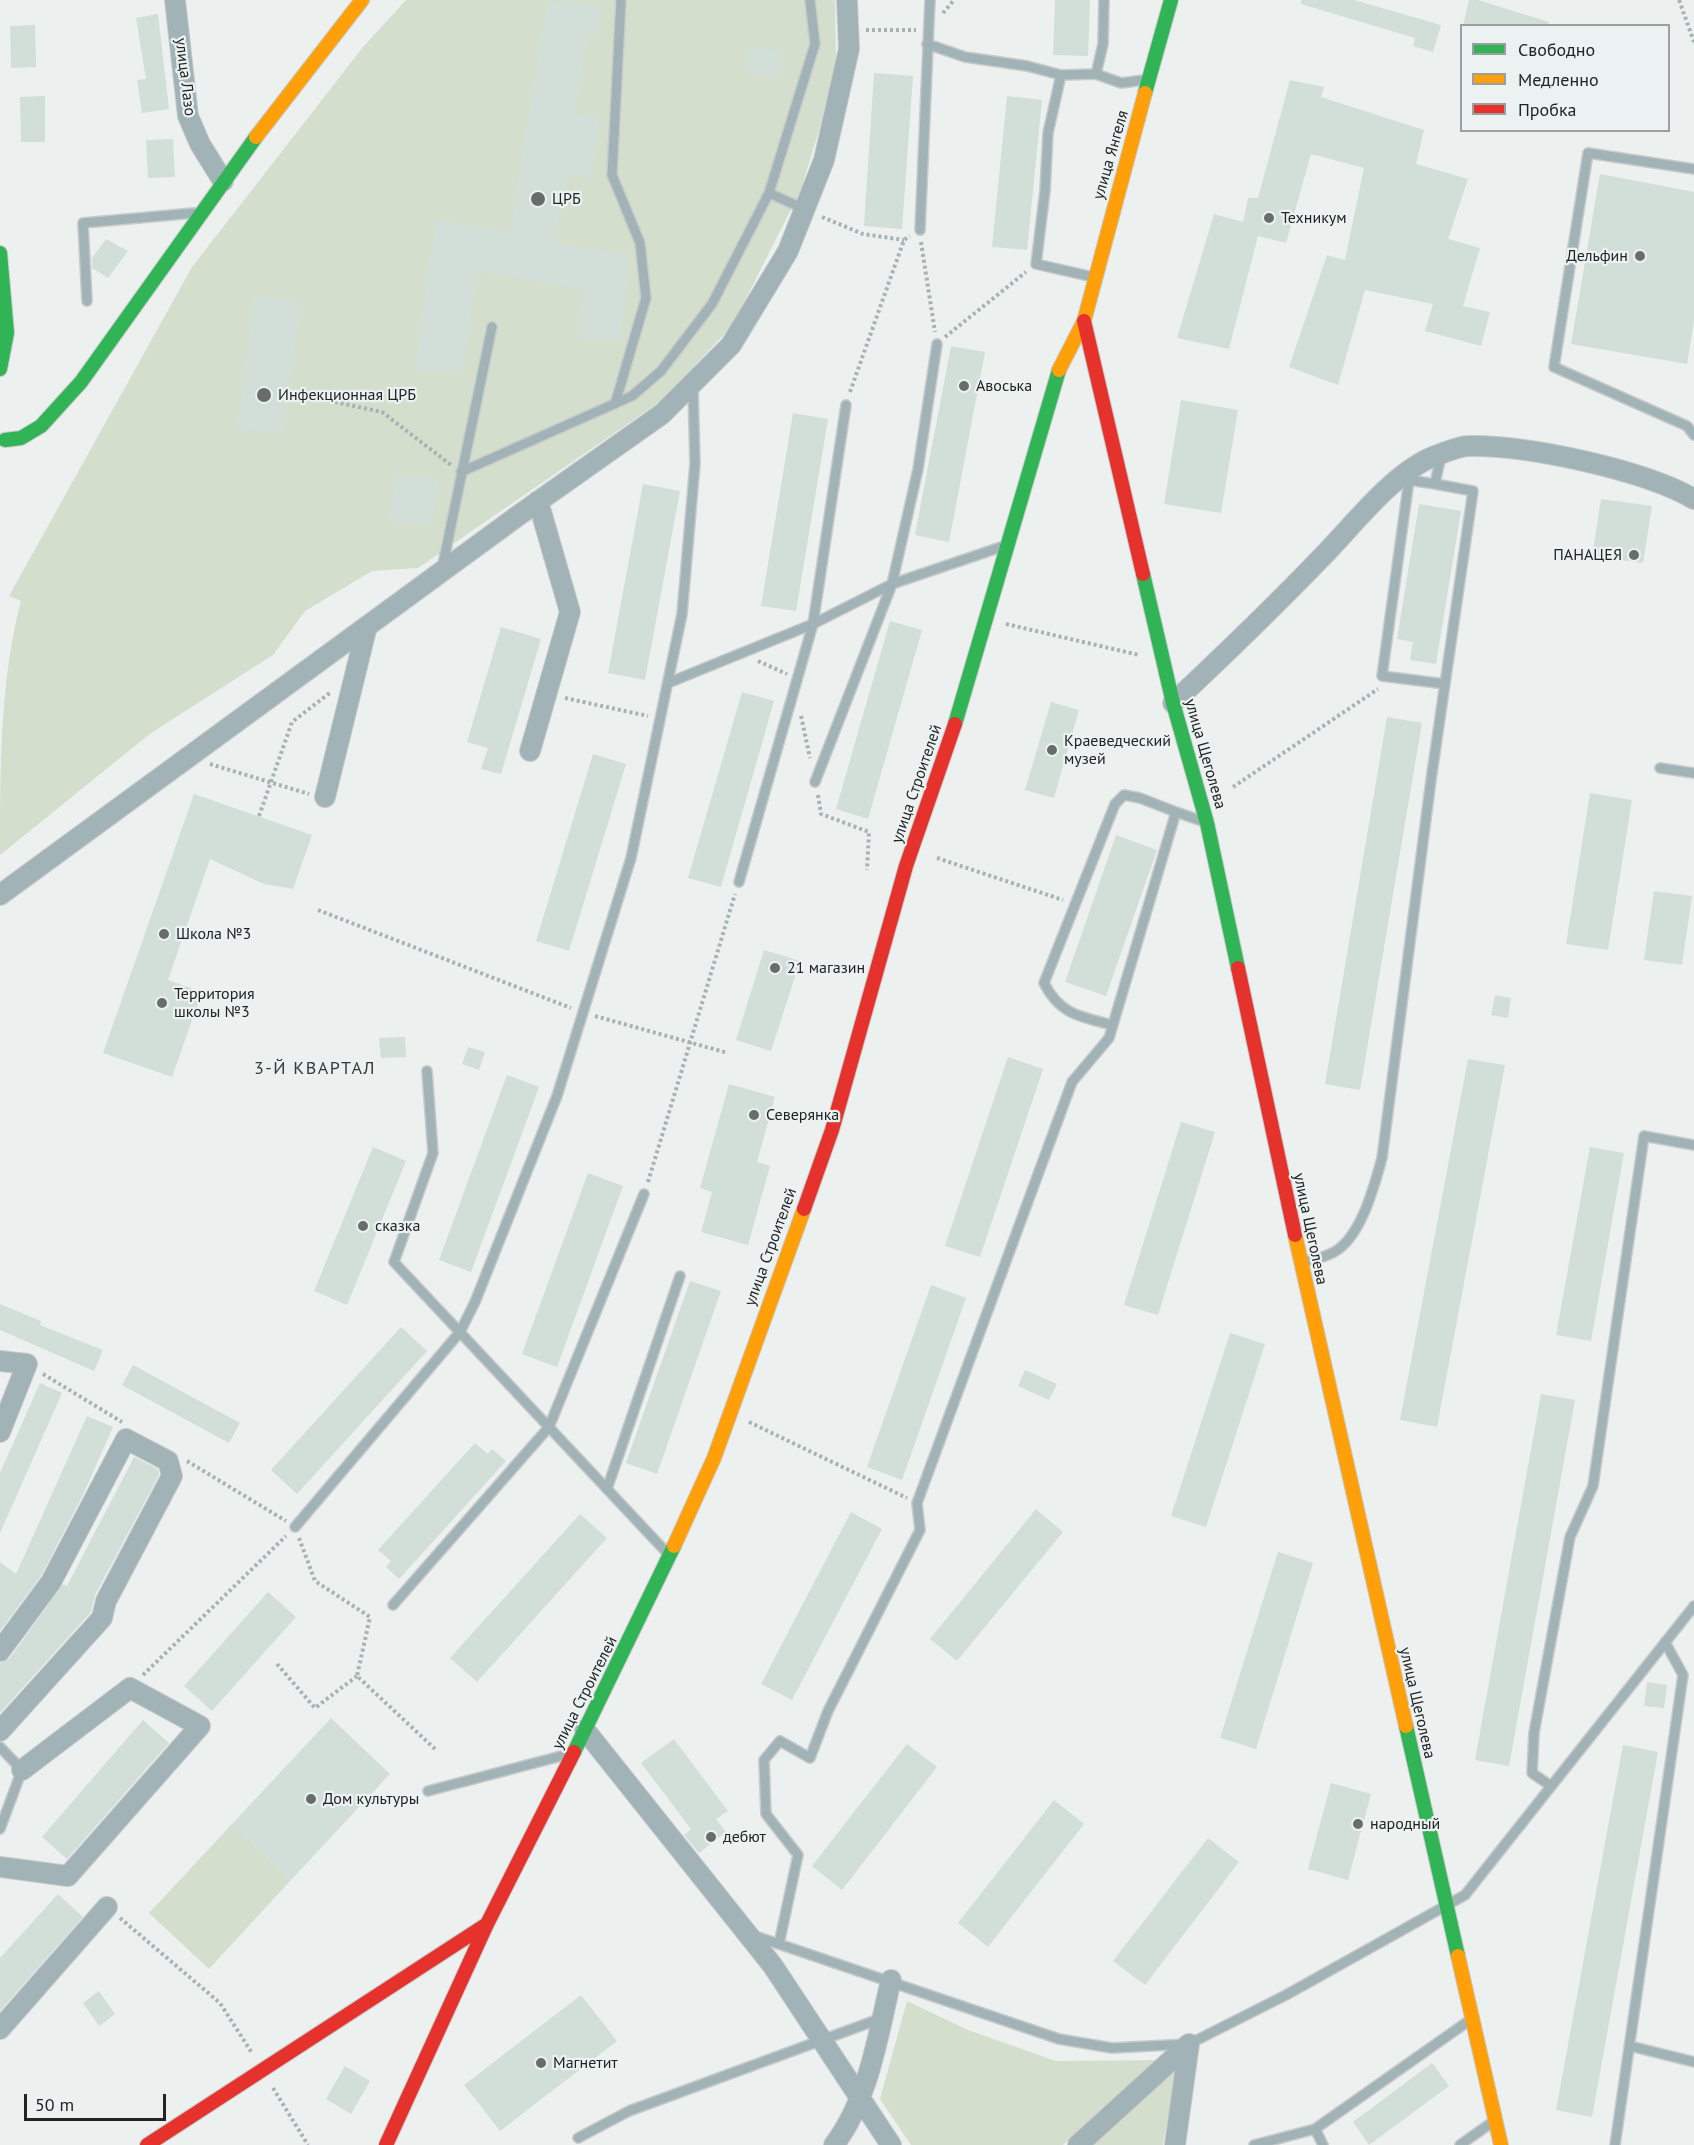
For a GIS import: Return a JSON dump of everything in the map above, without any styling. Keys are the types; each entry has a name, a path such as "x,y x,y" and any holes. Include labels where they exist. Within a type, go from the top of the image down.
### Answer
{"street":[{"name":"улица Лазо","path":"175,0 188,116 200,144 223,181"},
{"path":"2,441 18,440 31,434 57,411 223,181 362,0"},
{"path":"0,896 538,501 662,414 731,345 788,251 824,160 849,49 847,0"},
{"name":"улица Янгеля","path":"1084,321 1172,0"},
{"path":"0,253 7,333 0,369"},
{"name":"улица Строителей","path":"386,2145 487,1924 585,1730 714,1458 832,1130 906,866 951,738 1059,370 1084,321"},
{"name":"улица Щеголева","path":"1084,321 1173,703 1207,823 1300,1263 1501,2145"},
{"path":"1173,703 1261,620 1399,478 1429,459 1467,446 1516,449 1570,458 1668,485 1694,498"},
{"path":"530,751 570,612 538,501"},
{"path":"325,798 367,626"},
{"path":"0,1361 27,1364 0,1432"},
{"path":"0,1651 51,1582 126,1439 168,1461 172,1476 106,1601 102,1618 0,1731"},
{"path":"0,1867 68,1876 200,1726 130,1688 22,1770"},
{"path":"585,1730 748,1934 824,2039 891,2145"},
{"path":"0,2029 107,1906"},
{"path":"147,2145 487,1924"},
{"path":"834,2145 849,2125 871,2064 891,1980"},
{"path":"1078,2145 1189,2044"},
{"path":"1175,2145 1189,2044"}],"lane":[{"path":"615,404 646,298 640,243 612,175 621,0"},
{"path":"461,472 632,396 661,371 712,304 769,193 815,44 810,0"},
{"path":"920,230 930,0"},
{"path":"1096,74 1103,44 1104,0"},
{"path":"927,44 965,57 1017,64 1061,75 1096,74 1121,83 1150,80"},
{"path":"1061,75 1048,133 1045,191 1036,264 1094,278"},
{"path":"1694,169 1588,153 1554,367 1687,426 1694,435"},
{"path":"769,193 804,209"},
{"path":"87,301 83,222 202,212"},
{"path":"442,571 492,327"},
{"path":"815,782 892,584 918,468 937,344"},
{"path":"295,1527 460,1332 476,1302 557,1096 632,858 682,614 694,476 692,383"},
{"path":"739,882 813,624 846,405"},
{"path":"1435,484 1441,455"},
{"path":"1300,1263 1332,1254 1350,1237 1371,1198 1382,1158 1473,491 1409,480 1382,676 1446,684"},
{"path":"668,683 813,624 892,584 1008,544"},
{"path":"1660,768 1694,773"},
{"path":"1113,1025 1070,1014 1051,996 1044,982 1114,804 1124,795 1140,798 1207,823"},
{"path":"779,1944 798,1855 766,1815 764,1760 780,1741 810,1758 828,1711 920,1530 917,1503 1072,1082 1109,1038 1176,812"},
{"path":"427,1071 433,1153 394,1262 669,1556"},
{"path":"1551,1786 1532,1773 1534,1732 1570,1537 1593,1486 1644,1136 1694,1145"},
{"path":"393,1605 549,1427 644,1194"},
{"path":"607,1489 680,1276"},
{"path":"748,1934 1059,2038 1112,2048 1189,2044 1286,1995 1465,1895 1694,1606"},
{"path":"1615,2145 1683,1676 1665,1642"},
{"path":"0,1747 22,1770 0,1829"},
{"path":"429,1791 573,1753"},
{"path":"578,2138 629,2111 882,2018"},
{"path":"1254,2145 1315,2129 1472,2019"},
{"path":"1630,2046 1694,2062"},
{"path":"1460,2145 1496,2120"},
{"path":"1315,2129 1323,2145"}],"path":[{"path":"848,30 928,30 954,0"},
{"path":"1679,0 1694,42"},
{"path":"804,209 862,234 904,240"},
{"path":"846,405 904,240 920,230 937,344"},
{"path":"937,344 1036,264"},
{"path":"301,392 303,395 382,412 461,472"},
{"path":"985,620 1163,660"},
{"path":"259,816 292,722 355,674"},
{"path":"1233,787 1378,689"},
{"path":"546,694 660,718"},
{"path":"189,757 325,798"},
{"path":"937,858 1075,904"},
{"path":"644,1194 739,882"},
{"path":"318,910 583,1012 728,1053"},
{"path":"729,1413 917,1503"},
{"path":"130,1688 295,1527 315,1581 370,1617 357,1676 315,1708 277,1664"},
{"path":"357,1676 435,1749"},
{"path":"107,1906 220,2003 308,2145"}],"green space":[{"path":"406,0 835,0 836,60 818,134 800,192 732,326 661,401 418,568 372,571 305,611 273,655 151,733 0,855 1,759 5,694 14,631 21,601 9,596 192,267 363,47"},
{"path":"232,1824 291,1880 209,1969 149,1913"},
{"path":"907,2001 968,2030 1056,2061 1161,2060 1063,2145 911,2145 880,2099"},
{"path":"1177,2066 1163,2145 1089,2145"}],"building":[{"path":"1055,0 1090,0 1088,56 1053,55"},
{"path":"1301,0 1354,0 1441,25 1433,52 1413,46 1415,38 1301,4"},
{"path":"1469,0 1478,0 1549,22 1548,24 1463,24"},
{"name":"ЦРБ","path":"547,1 600,6 599,36 588,33 575,113 599,118 591,178 566,174 554,244 630,253 620,341 578,338 584,290 477,271 462,371 414,371 436,219 510,233"},
{"path":"158,14 169,109 142,113 137,80 146,79 136,18"},
{"path":"35,25 36,67 11,68 10,26"},
{"path":"750,46 783,51 779,78 746,73"},
{"path":"874,73 913,76 902,229 864,226"},
{"path":"1290,80 1324,87 1321,97 1424,130 1416,164 1468,179 1448,239 1480,248 1463,306 1490,312 1481,346 1425,331 1433,304 1365,290 1338,385 1289,367 1327,255 1345,260 1364,168 1311,154 1286,243 1258,236 1229,349 1177,338 1214,214 1243,222 1248,198 1258,198"},
{"path":"45,96 45,142 21,142 20,97"},
{"path":"1007,96 1042,100 1027,250 992,247"},
{"path":"173,139 175,177 148,178 146,140"},
{"name":"Дельфин","path":"1600,174 1694,192 1694,321 1687,364 1571,344"},
{"path":"106,239 128,251 108,278 92,268 92,258"},
{"name":"Инфекционная ЦРБ","path":"255,294 301,303 281,434 237,429"},
{"path":"951,346 985,352 949,542 915,535"},
{"path":"1181,400 1238,410 1221,513 1164,504"},
{"path":"793,413 828,419 796,611 761,606"},
{"path":"396,474 439,479 430,526 389,521"},
{"path":"643,484 680,491 645,680 608,673"},
{"path":"1601,499 1652,506 1643,563 1592,556"},
{"path":"1419,504 1461,511 1436,664 1410,660 1413,642 1397,639"},
{"path":"890,621 922,630 868,819 836,809"},
{"path":"501,627 541,639 501,774 481,769 488,748 467,742"},
{"path":"742,692 774,701 721,887 688,878"},
{"name":"Краеведческий музей","path":"1051,702 1079,710 1054,798 1025,790"},
{"path":"1387,717 1422,723 1360,1090 1325,1084"},
{"path":"593,754 626,764 569,951 536,941"},
{"path":"1590,793 1632,800 1608,950 1566,944"},
{"name":"Школа №3","path":"194,794 312,835 293,889 264,884 210,859 168,980 202,992 172,1077 103,1053"},
{"path":"1116,835 1157,850 1106,996 1065,982"},
{"path":"1654,891 1692,896 1682,965 1644,960"},
{"path":"764,950 800,961 771,1051 736,1040"},
{"path":"1495,995 1511,998 1508,1018 1491,1015"},
{"path":"405,1037 406,1057 381,1058 379,1038"},
{"path":"468,1047 485,1052 479,1070 462,1064"},
{"path":"1008,1057 1043,1069 980,1257 945,1246"},
{"path":"1468,1059 1505,1065 1437,1427 1400,1420"},
{"path":"507,1075 539,1087 471,1272 439,1260"},
{"path":"729,1084 775,1097 757,1162 770,1166 748,1245 701,1232 712,1192 700,1188"},
{"path":"1181,1122 1215,1132 1158,1315 1124,1305"},
{"path":"373,1147 406,1161 347,1305 314,1291"},
{"path":"1590,1147 1624,1153 1591,1341 1556,1335"},
{"path":"588,1173 623,1186 557,1367 522,1354"},
{"path":"690,1281 721,1291 657,1474 626,1463"},
{"path":"931,1285 966,1298 902,1480 867,1467"},
{"path":"0,1304 41,1321 40,1325 103,1350 94,1371 0,1330"},
{"path":"401,1327 427,1351 297,1494 271,1470"},
{"path":"1230,1333 1265,1344 1206,1527 1171,1516"},
{"path":"133,1365 240,1423 229,1443 122,1385"},
{"path":"1025,1370 1057,1384 1049,1400 1018,1386"},
{"path":"40,1383 62,1393 0,1533 0,1473"},
{"path":"1541,1394 1575,1400 1509,1766 1475,1760"},
{"path":"87,1416 113,1427 83,1495 41,1576 0,1631 0,1562 16,1574"},
{"path":"475,1443 488,1454 492,1449 506,1461 399,1579 386,1567 391,1561 378,1550"},
{"path":"134,1457 158,1469 159,1475 95,1595 91,1612 0,1713 0,1663 10,1658 63,1584 67,1586"},
{"path":"1036,1509 1063,1532 957,1661 930,1639"},
{"path":"851,1512 882,1529 792,1700 761,1684"},
{"path":"580,1514 607,1538 477,1682 450,1658"},
{"path":"1278,1552 1313,1563 1256,1749 1220,1738"},
{"path":"268,1592 296,1617 212,1711 184,1686"},
{"path":"1647,1682 1667,1685 1664,1708 1644,1706"},
{"name":"Дом культуры","path":"331,1718 390,1774 291,1880 232,1824"},
{"path":"143,1720 169,1743 67,1859 42,1837"},
{"path":"674,1739 728,1811 716,1819 726,1832 699,1853 684,1835 691,1829 641,1763"},
{"path":"907,1744 937,1767 842,1890 812,1866"},
{"path":"1623,1745 1658,1752 1592,2117 1556,2110"},
{"path":"1331,1783 1371,1794 1348,1880 1308,1869"},
{"path":"1054,1800 1084,1824 988,1947 958,1923"},
{"path":"1208,1838 1239,1862 1145,1985 1113,1961"},
{"path":"58,1894 83,1917 0,2011 0,1958"},
{"path":"99,1991 115,2014 99,2026 83,2003"},
{"name":"Магнетит","path":"581,1995 617,2041 500,2131 464,2085"},
{"path":"1432,2063 1449,2086 1369,2145 1353,2122"},
{"path":"345,2066 370,2081 351,2114 326,2099"}],"traffic: fast":[{"path":"1145,93 1171,0"},
{"path":"5,440 21,438 41,426 81,382 256,137"},
{"path":"0,253 7,333 0,369"},
{"path":"955,724 1059,370"},
{"path":"1143,574 1173,703 1207,823 1238,968"},
{"path":"574,1752 674,1546"},
{"path":"1406,1726 1458,1956"}],"traffic: slow":[{"path":"256,137 362,0"},
{"path":"1059,370 1084,321 1145,93"},
{"path":"674,1546 714,1458 804,1209"},
{"path":"1295,1235 1406,1726"},
{"path":"1458,1956 1501,2145"}],"traffic: jam":[{"path":"1084,321 1143,574"},
{"path":"804,1209 832,1130 906,866 955,724"},
{"path":"1238,968 1295,1235"},
{"path":"386,2145 487,1924 574,1752"},
{"path":"147,2145 487,1924"}],"place":[{"name":"ЦРБ","path":"538,199"},
{"name":"Техникум","path":"1269,218"},
{"name":"Дельфин","path":"1640,256"},
{"name":"Авоська","path":"964,386"},
{"name":"Инфекционная ЦРБ","path":"264,395"},
{"name":"ПАНАЦЕЯ","path":"1634,555"},
{"name":"Краеведческий музей","path":"1052,750"},
{"name":"Школа №3","path":"164,934"},
{"name":"21 магазин","path":"775,968"},
{"name":"Территория школы №3","path":"162,1003"},
{"name":"Северянка","path":"754,1115"},
{"name":"сказка","path":"363,1226"},
{"name":"Дом культуры","path":"311,1799"},
{"name":"народный","path":"1358,1824"},
{"name":"дебют","path":"711,1837"},
{"name":"Магнетит","path":"541,2063"}],"district":[{"name":"3-Й КВАРТАЛ","path":"315,1069"}]}
